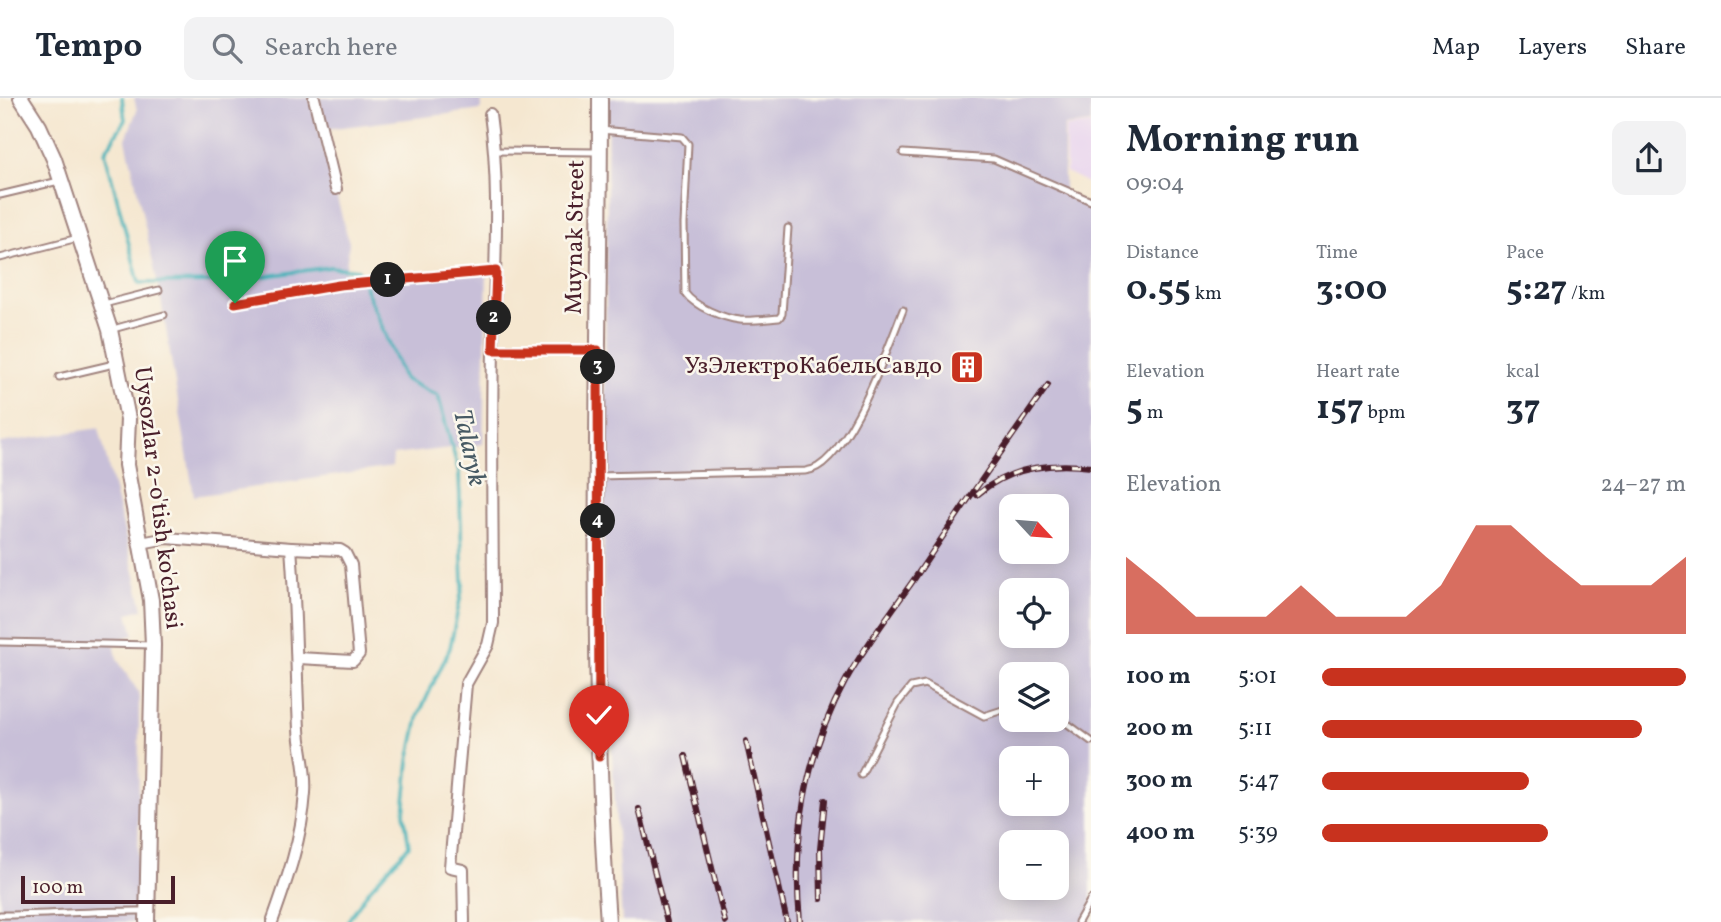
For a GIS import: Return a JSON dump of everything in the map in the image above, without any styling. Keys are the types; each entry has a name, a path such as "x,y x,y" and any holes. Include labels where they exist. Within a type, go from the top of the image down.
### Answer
{"street":[{"name":"Uysozlar 2-o'tish ko'chasi","path":"21,98 40,125 81,237 110,330 128,419 126,465 150,600 153,645 147,917"},
{"path":"314,98 336,188"},
{"name":"Muynak Street","path":"600,98 597,477 599,768 608,922"},
{"path":"464,922 463,870 450,867 466,684 488,645 493,623 493,350 496,271 495,151 490,114"},
{"path":"141,543 167,538 340,550 345,553 351,565 359,654 353,661 298,658"},
{"path":"272,922 292,864 305,792 299,732 298,658 291,548"}],"lane":[{"path":"600,131 682,137 688,144 684,224 685,293 690,299 721,315 740,320 779,318 782,314 788,228"},
{"path":"495,151 600,152"},
{"path":"903,153 994,159 1091,201"},
{"path":"0,195 62,181"},
{"path":"0,258 81,237"},
{"path":"235,303 359,283 496,271"},
{"path":"102,305 159,290"},
{"path":"597,477 805,471 820,467 832,455 871,391 903,310"},
{"path":"110,330 164,314"},
{"path":"493,350 598,350"},
{"path":"59,377 117,363"},
{"path":"0,642 153,645"},
{"path":"861,775 898,703 911,687 925,684 984,716 999,711"},
{"path":"1069,725 1091,741"},
{"path":"1079,922 1091,900"},
{"path":"0,915 50,915 112,910 147,917"}],"shaded area":[{"path":"134,98 310,98 349,243 345,274 356,277 487,270 483,444 393,455 392,467 194,496 161,299 126,139 137,110"},
{"path":"319,98 482,98 481,110 326,129"},
{"path":"608,98 1091,98 1091,123 1064,126 1064,192 1091,211 1091,922 622,922 603,598"},
{"path":"1091,124 1091,185 1066,172 1065,127"},
{"path":"99,428 143,609 128,613 134,635 114,640 117,659 139,693 138,922 0,922 0,443"}],"waterway":[{"name":"Talaryk","path":"122,98 125,120 105,152 139,283 225,282 330,267 358,270 404,379 438,396 459,472 463,585 450,648 419,714 409,761 404,813 409,846 369,890 347,922"}],"railway":[{"path":"800,922 800,828 811,767 832,708 871,641 1048,385"},
{"path":"977,495 1003,478 1031,469 1060,465 1091,467"},
{"path":"746,741 787,922"},
{"path":"685,756 725,922"},
{"path":"821,899 820,849 825,800"},
{"path":"639,809 667,922"}],"place":[{"name":"УзЭлектроКабельСавдо","path":"967,367"}],"route":[{"path":"235,303 339,285 496,271 493,350 598,350 599,757"}]}
